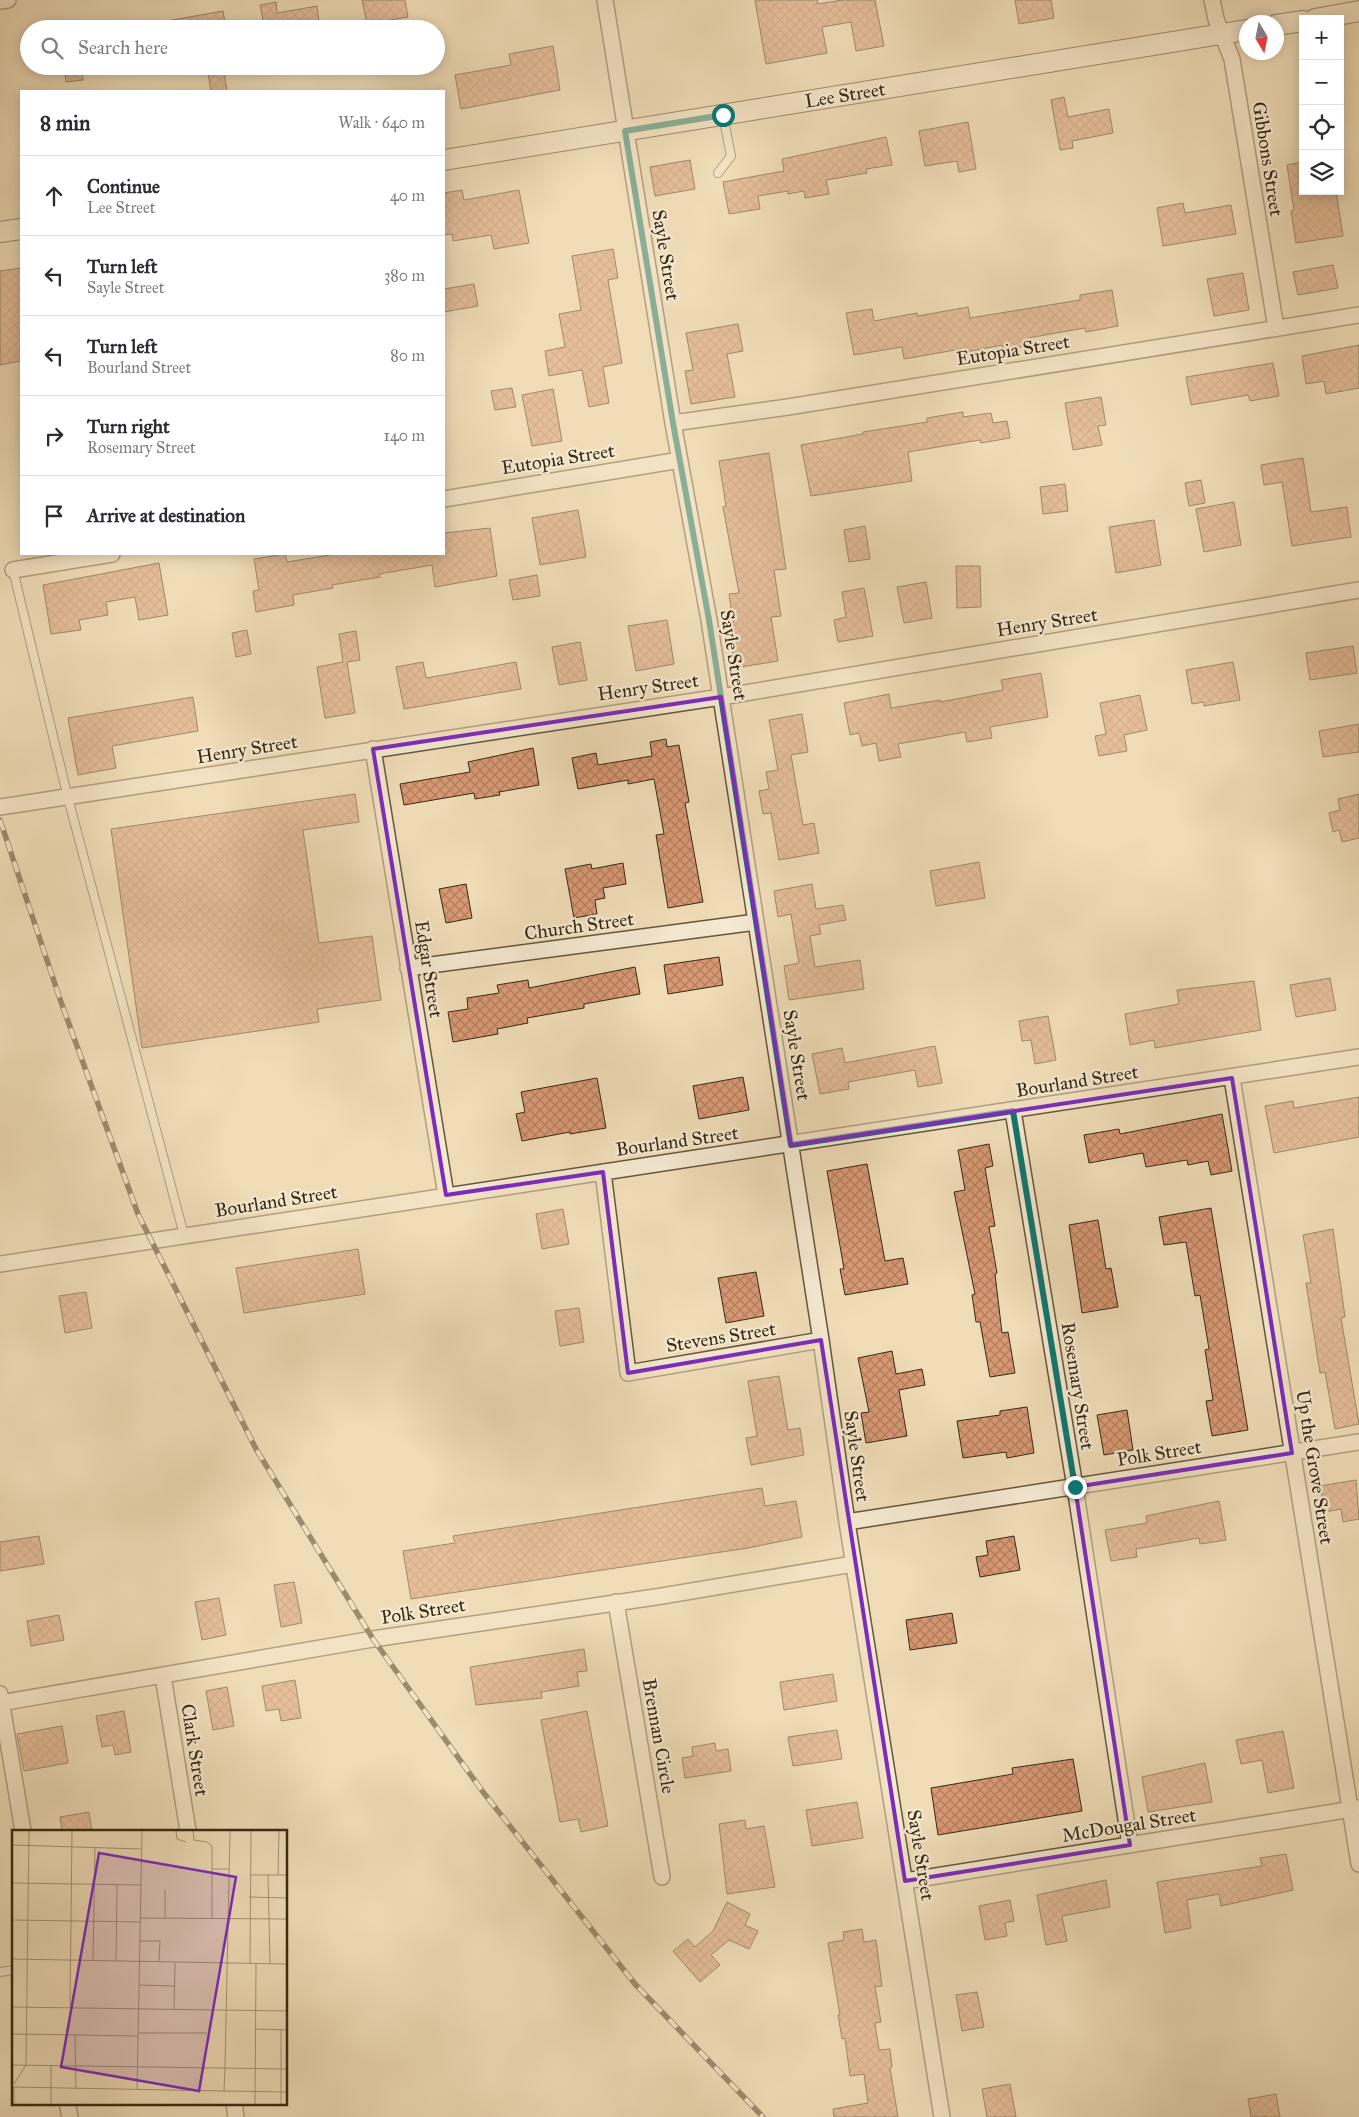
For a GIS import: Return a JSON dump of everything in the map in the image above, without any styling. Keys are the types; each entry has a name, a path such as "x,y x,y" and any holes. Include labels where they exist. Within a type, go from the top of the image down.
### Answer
{"main road":[{"path":"1337,15 1359,11"},
{"path":"1284,24 1299,22"},
{"name":"Lee Street","path":"445,160 1239,31"},
{"path":"0,232 20,228"}],"street":[{"path":"0,1 8,0"},
{"name":"Sayle Street","path":"605,0 673,423 709,620 821,1340 853,1564 942,2117"},
{"name":"Gibbons Street","path":"1212,0 1216,19 1232,59 1276,328"},
{"name":"Eutopia Street","path":"673,423 788,407 1359,315"},
{"name":"Eutopia Street","path":"445,498 680,460"},
{"path":"13,570 106,555"},
{"name":"Henry Street","path":"0,807 721,697 1359,590"},
{"name":"Edgar Street","path":"373,749 446,1195"},
{"name":"Church Street","path":"408,968 756,922"},
{"name":"Bourland Street","path":"0,1264 446,1195 1232,1078 1359,1057"},
{"name":"Up the Grove Street","path":"1232,1078 1292,1453 1355,1809 1359,1864"},
{"name":"Rosemary Street","path":"1013,1111 1075,1487 1130,1845"},
{"name":"Stevens Street","path":"603,1172 628,1373 821,1340"},
{"name":"Polk Street","path":"847,1522 1359,1442"},
{"name":"Polk Street","path":"1,1699 163,1676 373,1639 853,1564"},
{"name":"Brennan Circle","path":"616,1602 662,1877"},
{"name":"Clark Street","path":"163,1676 188,1830"},
{"path":"1,1699 23,1830"},
{"name":"McDougal Street","path":"905,1881 1355,1809"},
{"path":"67,2104 70,2117"},
{"path":"234,2104 236,2117"}],"lane":[{"path":"718,173 731,156 723,115"},
{"path":"13,570 68,798 184,1235"}],"highlighted area":[{"path":"721,697 791,1145 1232,1078 1292,1453 1075,1487 1130,1845 905,1881 821,1340 628,1373 603,1172 446,1195 373,749"}],"building":[{"path":"362,0 405,0 408,17 390,20 366,20"},
{"path":"755,0 817,0 818,4 842,0 875,0 884,46 856,51 851,22 822,27 827,53 766,64"},
{"path":"1015,0 1051,0 1054,18 1019,24"},
{"path":"276,2 277,13 317,6 319,20 263,20 260,5"},
{"path":"223,11 224,20 173,20"},
{"path":"553,46 560,90 461,109 455,75 511,65 509,54"},
{"path":"65,75 82,75 83,80 66,82"},
{"path":"208,75 224,75 227,90 211,90"},
{"path":"1064,97 1068,117 1109,109 1113,133 1072,141 1073,148 1060,150 1051,100"},
{"path":"968,122 976,169 959,172 957,161 925,166 919,131"},
{"path":"886,137 892,165 866,169 867,173 826,180 829,194 805,198 804,191 788,194 788,191 758,196 760,209 729,214 723,182 784,171 782,159"},
{"path":"690,160 695,189 655,196 650,167"},
{"path":"1299,163 1299,195 1337,195 1343,236 1296,243 1291,211 1294,210 1287,165"},
{"path":"462,190 464,200 519,190 529,243 494,249 491,235 453,241 452,234 445,235 445,193"},
{"path":"1183,203 1185,213 1231,205 1236,234 1163,246 1157,208"},
{"path":"613,249 618,278 608,280 622,363 603,367 609,403 589,407 582,370 549,376 545,351 565,347 559,314 581,310 572,256"},
{"path":"1333,265 1338,288 1298,295 1293,272"},
{"path":"20,268 20,361 0,365 0,271"},
{"path":"1243,273 1249,310 1214,316 1207,279"},
{"path":"474,284 478,306 445,312 445,289"},
{"path":"1112,290 1118,326 1086,332 1085,328 1028,338 1030,345 1003,350 1002,345 961,353 961,349 904,359 902,347 854,355 846,313 872,309 874,321 917,313 918,316 968,307 970,318 1080,300 1080,295"},
{"path":"738,324 743,351 727,354 735,397 691,404 685,371 693,370 686,333"},
{"path":"1359,345 1359,388 1326,394 1324,381 1306,384 1302,356"},
{"path":"1273,363 1279,396 1250,401 1248,395 1191,405 1186,377"},
{"path":"512,388 516,407 495,410 491,391"},
{"path":"553,389 562,441 532,446 522,395"},
{"path":"1101,397 1106,425 1098,426 1102,445 1073,450 1065,403"},
{"path":"963,412 963,417 991,413 993,423 1007,421 1010,438 981,443 980,440 908,452 912,481 811,496 801,445 863,434 863,432 927,422 927,418"},
{"path":"769,453 786,569 774,570 781,616 771,617 778,661 735,668 730,636 735,636 729,594 739,593 723,507 726,506 719,461"},
{"path":"1303,458 1311,512 1347,507 1351,537 1292,546 1282,482 1264,485 1261,465"},
{"path":"1201,480 1205,503 1189,506 1185,483"},
{"path":"1065,484 1068,511 1043,514 1040,487"},
{"path":"1234,502 1241,545 1204,552 1196,509"},
{"path":"578,510 586,557 540,565 532,518"},
{"path":"1154,520 1161,565 1116,573 1109,527"},
{"path":"865,526 870,559 849,562 844,530"},
{"path":"490,528 497,576 435,587 432,565 379,574 380,577 332,585 333,588 293,595 294,605 256,612 253,591 259,590 254,559 285,555 287,562 330,555 445,555 445,533"},
{"path":"159,563 168,615 139,620 135,597 106,602 108,615 79,620 81,630 51,634 43,585"},
{"path":"956,566 980,566 981,607 957,608"},
{"path":"537,575 540,596 513,600 509,580"},
{"path":"926,582 932,618 904,623 897,587"},
{"path":"864,588 873,636 838,642 834,620 846,617 842,592"},
{"path":"667,620 674,664 636,671 628,626"},
{"path":"247,630 251,654 236,657 232,633"},
{"path":"356,631 360,660 347,662 355,713 325,718 317,667 343,662 339,634"},
{"path":"580,642 587,680 559,685 552,647"},
{"path":"1353,646 1357,673 1310,680 1306,653"},
{"path":"423,662 426,678 516,662 521,689 404,709 396,667"},
{"path":"1233,662 1240,700 1204,706 1204,702 1192,704 1186,670"},
{"path":"1041,673 1048,717 990,727 992,738 967,742 965,732 898,744 901,757 879,761 876,743 862,746 859,733 850,735 844,703 889,694 891,708 940,700 940,702 1003,690 1001,680"},
{"path":"1140,695 1147,730 1124,735 1127,751 1099,756 1095,736 1106,734 1100,703"},
{"path":"193,697 198,731 112,746 116,768 78,775 68,718"},
{"path":"802,714 808,752 791,755 803,825 814,823 819,853 779,860 771,813 763,814 759,791 769,789 766,772 778,770 769,720"},
{"path":"1359,724 1359,752 1323,757 1319,731"},
{"path":"666,739 667,747 679,745 689,802 685,803 703,902 668,908 656,835 664,834 654,779 628,784 628,780 578,789 572,758 596,753 598,765 652,756 650,742"},
{"path":"533,748 539,785 499,792 500,795 475,799 474,793 404,805 400,784 470,772 468,762"},
{"path":"355,794 359,822 303,830 319,943 372,936 381,1000 317,1009 319,1022 142,1048 111,829"},
{"path":"1359,794 1359,838 1342,842 1339,830 1333,832 1329,813 1340,810 1338,799"},
{"path":"979,862 985,898 936,906 930,871"},
{"path":"623,863 626,884 603,888 605,898 595,900 597,914 574,918 565,869 591,864 592,869"},
{"path":"466,884 472,918 446,923 439,889"},
{"path":"812,884 816,909 843,905 846,920 819,925 821,934 810,936 815,967 860,960 864,989 789,1000 784,966 799,963 791,914 778,917 774,891"},
{"path":"719,957 723,985 668,994 664,965"},
{"path":"635,967 640,994 584,1004 584,1008 527,1018 528,1023 497,1029 498,1034 453,1042 448,1012 468,1009 467,998 499,993 497,985 528,980 529,988"},
{"path":"1330,978 1336,1010 1296,1017 1290,985"},
{"path":"1254,981 1261,1030 1155,1048 1154,1040 1130,1045 1125,1014 1179,1004 1177,990"},
{"path":"1048,1016 1056,1060 1035,1064 1031,1040 1022,1041 1019,1021"},
{"path":"935,1046 942,1083 918,1087 915,1070 848,1082 849,1089 820,1094 812,1054 842,1048 845,1063"},
{"path":"743,1077 749,1110 699,1119 693,1086"},
{"path":"597,1078 606,1128 570,1134 570,1132 522,1141 516,1114 525,1112 521,1092"},
{"path":"1359,1097 1359,1137 1274,1153 1265,1106 1293,1101 1294,1108"},
{"path":"1222,1114 1232,1171 1211,1175 1208,1161 1188,1165 1187,1160 1146,1167 1143,1153 1089,1163 1084,1135 1119,1129 1120,1134"},
{"path":"989,1144 993,1166 985,1168 995,1226 989,1227 997,1273 995,1274 1002,1333 1008,1332 1015,1373 990,1377 980,1322 976,1322 972,1295 975,1294 954,1192 965,1190 958,1150"},
{"path":"867,1164 885,1261 903,1258 908,1284 845,1295 840,1269 844,1269 827,1171"},
{"path":"1211,1208 1248,1430 1212,1436 1206,1401 1213,1400 1205,1350 1209,1349 1200,1295 1195,1296 1186,1242 1164,1245 1159,1217"},
{"path":"563,1209 569,1244 542,1249 536,1214"},
{"path":"1098,1220 1106,1269 1111,1268 1118,1307 1082,1313 1069,1225"},
{"path":"1333,1229 1345,1317 1341,1318 1359,1424 1335,1429 1325,1372 1320,1373 1306,1283 1311,1283 1303,1235"},
{"path":"358,1249 365,1294 244,1313 236,1268"},
{"path":"756,1272 764,1316 726,1323 718,1278"},
{"path":"86,1292 92,1328 65,1333 59,1296"},
{"path":"579,1308 584,1342 560,1346 555,1311"},
{"path":"892,1351 896,1374 922,1369 925,1385 899,1390 907,1436 866,1443 861,1413 869,1412 858,1358"},
{"path":"779,1376 788,1430 800,1428 804,1455 751,1465 746,1438 757,1436 748,1381"},
{"path":"1027,1407 1034,1453 1007,1458 1006,1452 963,1458 957,1421 1000,1415 1000,1411"},
{"path":"1127,1410 1133,1450 1104,1455 1097,1415"},
{"path":"1356,1480 1359,1519 1343,1522 1341,1509 1325,1512 1320,1486"},
{"path":"762,1488 765,1506 796,1501 802,1537 748,1548 411,1599 403,1551 455,1543 453,1536"},
{"path":"1219,1501 1226,1540 1200,1544 1199,1538 1136,1549 1137,1557 1111,1561 1105,1530 1147,1523 1146,1516"},
{"path":"39,1536 44,1564 0,1571 0,1542"},
{"path":"1014,1536 1020,1570 980,1577 976,1557 988,1555 986,1541"},
{"path":"294,1582 302,1623 281,1627 274,1585"},
{"path":"219,1598 226,1635 202,1640 195,1602"},
{"path":"952,1613 957,1643 910,1650 906,1620"},
{"path":"59,1615 64,1640 31,1646 27,1621"},
{"path":"584,1649 587,1671 577,1672 579,1686 541,1692 542,1698 476,1705 470,1667"},
{"path":"833,1674 837,1701 784,1710 780,1682"},
{"path":"295,1680 301,1718 281,1721 279,1709 266,1711 262,1686"},
{"path":"227,1687 234,1726 213,1730 206,1691"},
{"path":"124,1711 131,1752 115,1755 113,1745 102,1747 96,1716"},
{"path":"587,1711 608,1826 581,1832 578,1819 560,1822 541,1720"},
{"path":"62,1726 68,1763 24,1771 17,1734"},
{"path":"837,1730 842,1759 793,1766 788,1737"},
{"path":"1283,1731 1294,1788 1268,1793 1262,1760 1241,1764 1236,1740"},
{"path":"715,1743 716,1751 728,1749 731,1771 685,1778 682,1758 693,1756 692,1747"},
{"path":"1073,1759 1082,1811 938,1835 931,1788 1013,1774 1012,1768"},
{"path":"1205,1763 1212,1802 1148,1812 1142,1777"},
{"path":"857,1802 863,1838 812,1846 806,1810"},
{"path":"89,1812 92,1830 62,1830 60,1817"},
{"path":"745,1820 746,1829 764,1826 775,1887 727,1894 719,1824"},
{"path":"1286,1854 1293,1890 1221,1906 1219,1894 1187,1900 1191,1928 1165,1933 1157,1882 1262,1866 1260,1858"},
{"path":"1106,1880 1110,1907 1062,1916 1067,1941 1046,1945 1037,1895"},
{"path":"1010,1900 1014,1921 1005,1923 1007,1936 985,1940 979,1906"},
{"path":"727,1902 750,1914 745,1925 758,1931 749,1949 729,1940 711,1955 720,1965 700,1982 673,1951 688,1939 695,1947 713,1931"},
{"path":"862,1929 864,1942 876,1940 882,1986 875,1987 881,2022 875,2023 879,2050 890,2049 892,2067 890,2068 898,2117 834,2117 833,2109 868,2103 864,2074 850,2076 845,2038 842,2039 838,2015 840,2015 828,1943 844,1940 843,1932"},
{"path":"977,1992 984,2027 962,2031 956,1995"},
{"path":"1010,2084 1016,2117 987,2117 982,2089"},
{"path":"1276,2094 1280,2117 1251,2117 1248,2099"}],"railway":[{"path":"0,820 61,1002 138,1214 256,1449 373,1639 483,1792 635,1984 763,2117"}],"route":[{"path":"723,115 625,131 673,423 709,620 791,1145 1013,1111 1075,1487"}]}
